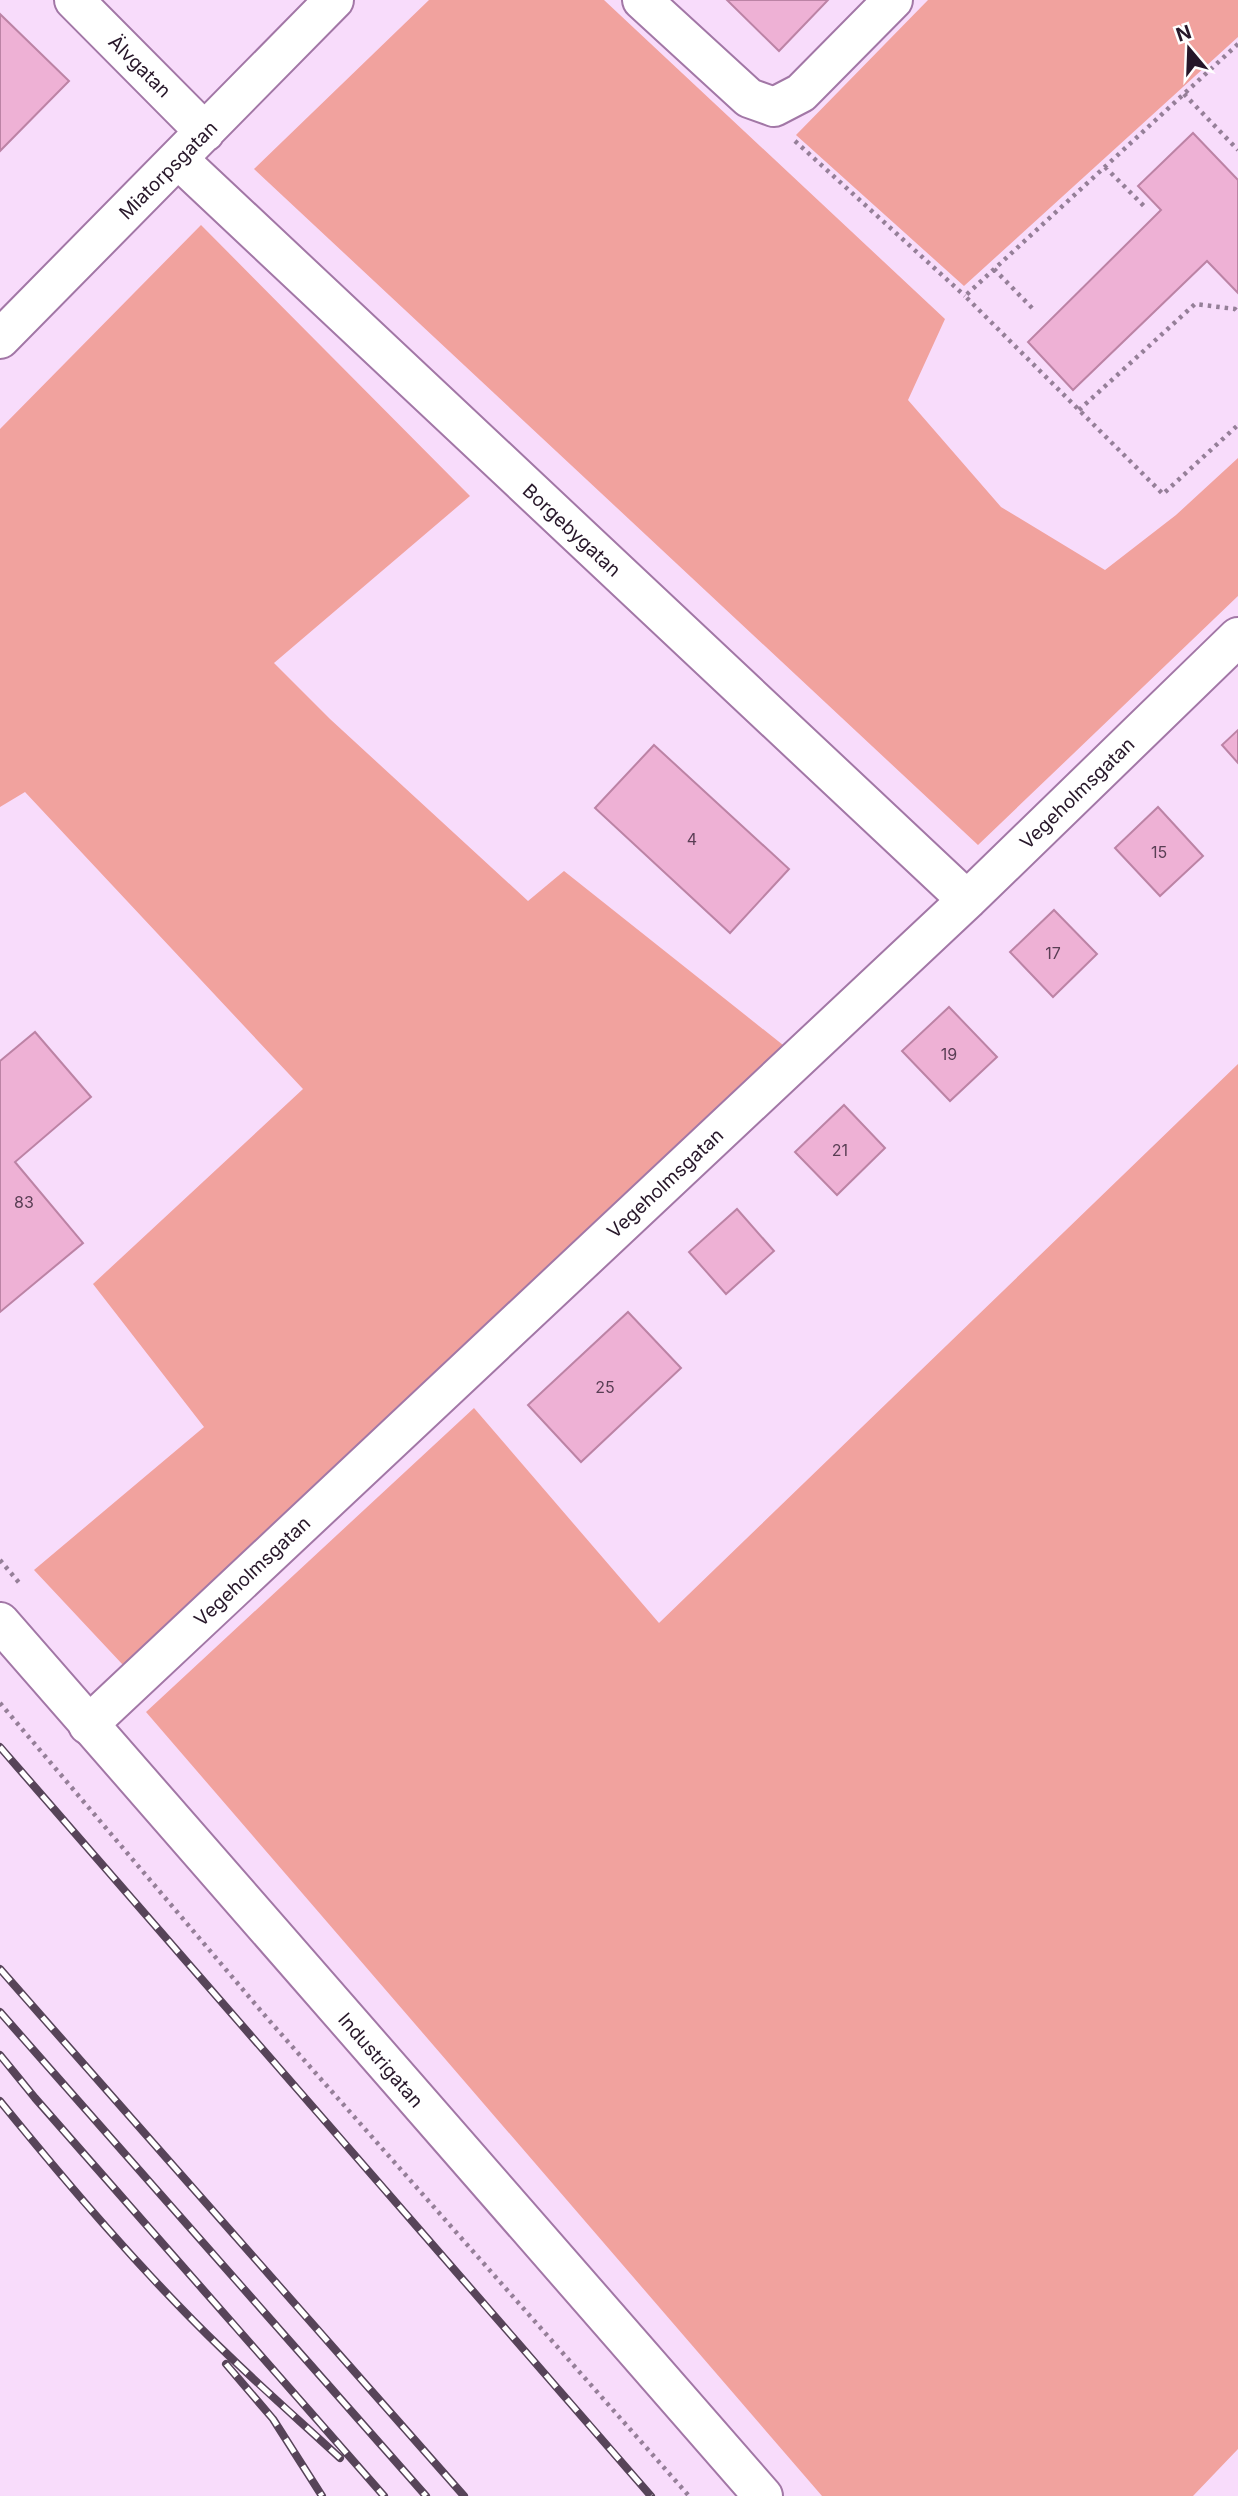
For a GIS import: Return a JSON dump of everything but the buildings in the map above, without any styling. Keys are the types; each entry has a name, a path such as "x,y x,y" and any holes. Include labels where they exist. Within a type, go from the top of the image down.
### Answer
{"street":[{"name":"Älvgatan","path":"75,0 205,132"},
{"name":"Miatorpsgatan","path":"0,339 334,0"},
{"path":"642,0 749,98 774,107 801,93 892,0"},
{"name":"Borgebygatan","path":"178,159 967,900"},
{"name":"Vegeholmsgatan","path":"88,1725 967,900 1238,637"},
{"name":"Industrigatan","path":"0,1622 763,2496"}],"path":[{"path":"965,296 1238,44"},
{"path":"1184,93 1238,150"},
{"path":"774,107 778,125 965,296 1163,494 1238,425"},
{"path":"1105,167 1144,207"},
{"path":"994,269 1035,310"},
{"path":"1079,410 1195,304 1235,309 1238,312"},
{"path":"0,1703 267,2018 690,2496"}],"shaded area":[{"path":"429,0 604,0 945,319 908,400 1001,507 1105,570 1176,515 1238,458 1238,596 978,845 254,169"},
{"path":"928,0 1238,0 1238,37 964,286 796,135"},
{"path":"201,225 470,496 274,663 330,719 528,901 564,871 783,1045 123,1665 34,1570 204,1427 93,1284 303,1089 25,792 0,807 0,429"},
{"path":"1238,1064 1238,2449 1193,2496 822,2496 146,1712 474,1408 659,1623"}],"railway":[{"path":"0,1747 651,2496"},
{"path":"0,1969 464,2496"},
{"path":"0,2012 426,2496"},
{"path":"0,2055 384,2496"},
{"path":"0,2101 80,2197 164,2291 237,2364 340,2458"},
{"path":"226,2364 273,2419 322,2496"}]}
